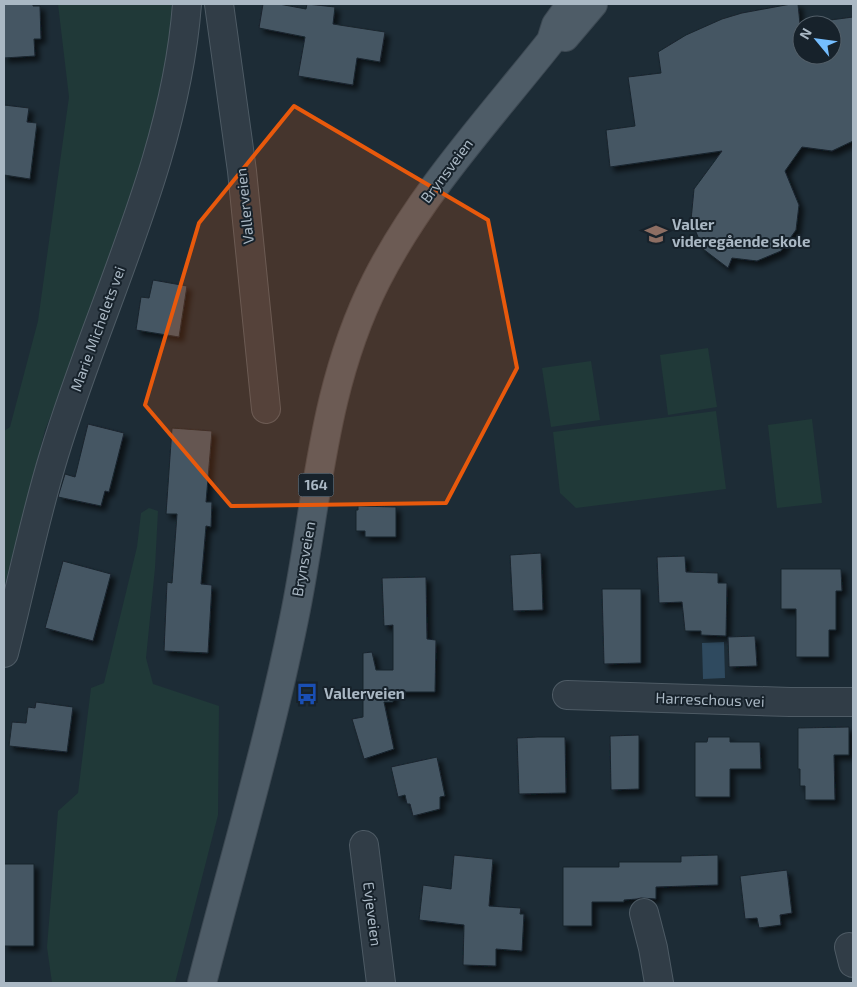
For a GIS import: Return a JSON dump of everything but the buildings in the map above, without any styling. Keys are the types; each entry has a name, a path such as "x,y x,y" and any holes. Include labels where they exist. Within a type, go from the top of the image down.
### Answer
{"main road":[{"name":"Brynsveien","path":"202,983 274,712 308,545 318,469 328,419 342,364 354,332 378,276 418,210 470,140 551,41 556,25 571,4"},
{"name":"Brynsveien","path":"551,41 564,38 593,4"}],"street":[{"name":"Marie Michelets vei","path":"4,653 54,455 150,183 170,114 185,34 187,4"},
{"name":"Vallerveien","path":"219,4 242,171 266,409"},
{"name":"Harreschous vei","path":"567,695 790,702 853,702"},
{"name":"Evjeveien","path":"364,845 381,983"},
{"path":"644,913 659,983"}],"highlighted area":[{"path":"294,106 488,220 517,368 446,503 231,506 145,405 199,223"}],"green space":[{"path":"58,4 171,4 175,24 144,158 87,325 45,430 4,588 4,431 10,427 38,321 69,97"},
{"path":"708,348 717,407 668,415 660,355"},
{"path":"591,361 600,420 551,427 542,368"},
{"path":"716,411 726,489 576,508 560,493 553,432"},
{"path":"812,419 822,503 777,508 768,425"},
{"path":"149,508 158,511 155,568 146,658 153,684 219,706 218,815 175,983 52,983 47,947 58,811 78,793 91,688 104,683 137,547 141,513"}],"water":[{"path":"724,642 725,678 703,679 702,643"}],"place":[{"name":"Valler videregående skole","path":"656,234"},
{"name":"Vallerveien","path":"307,694"}]}
